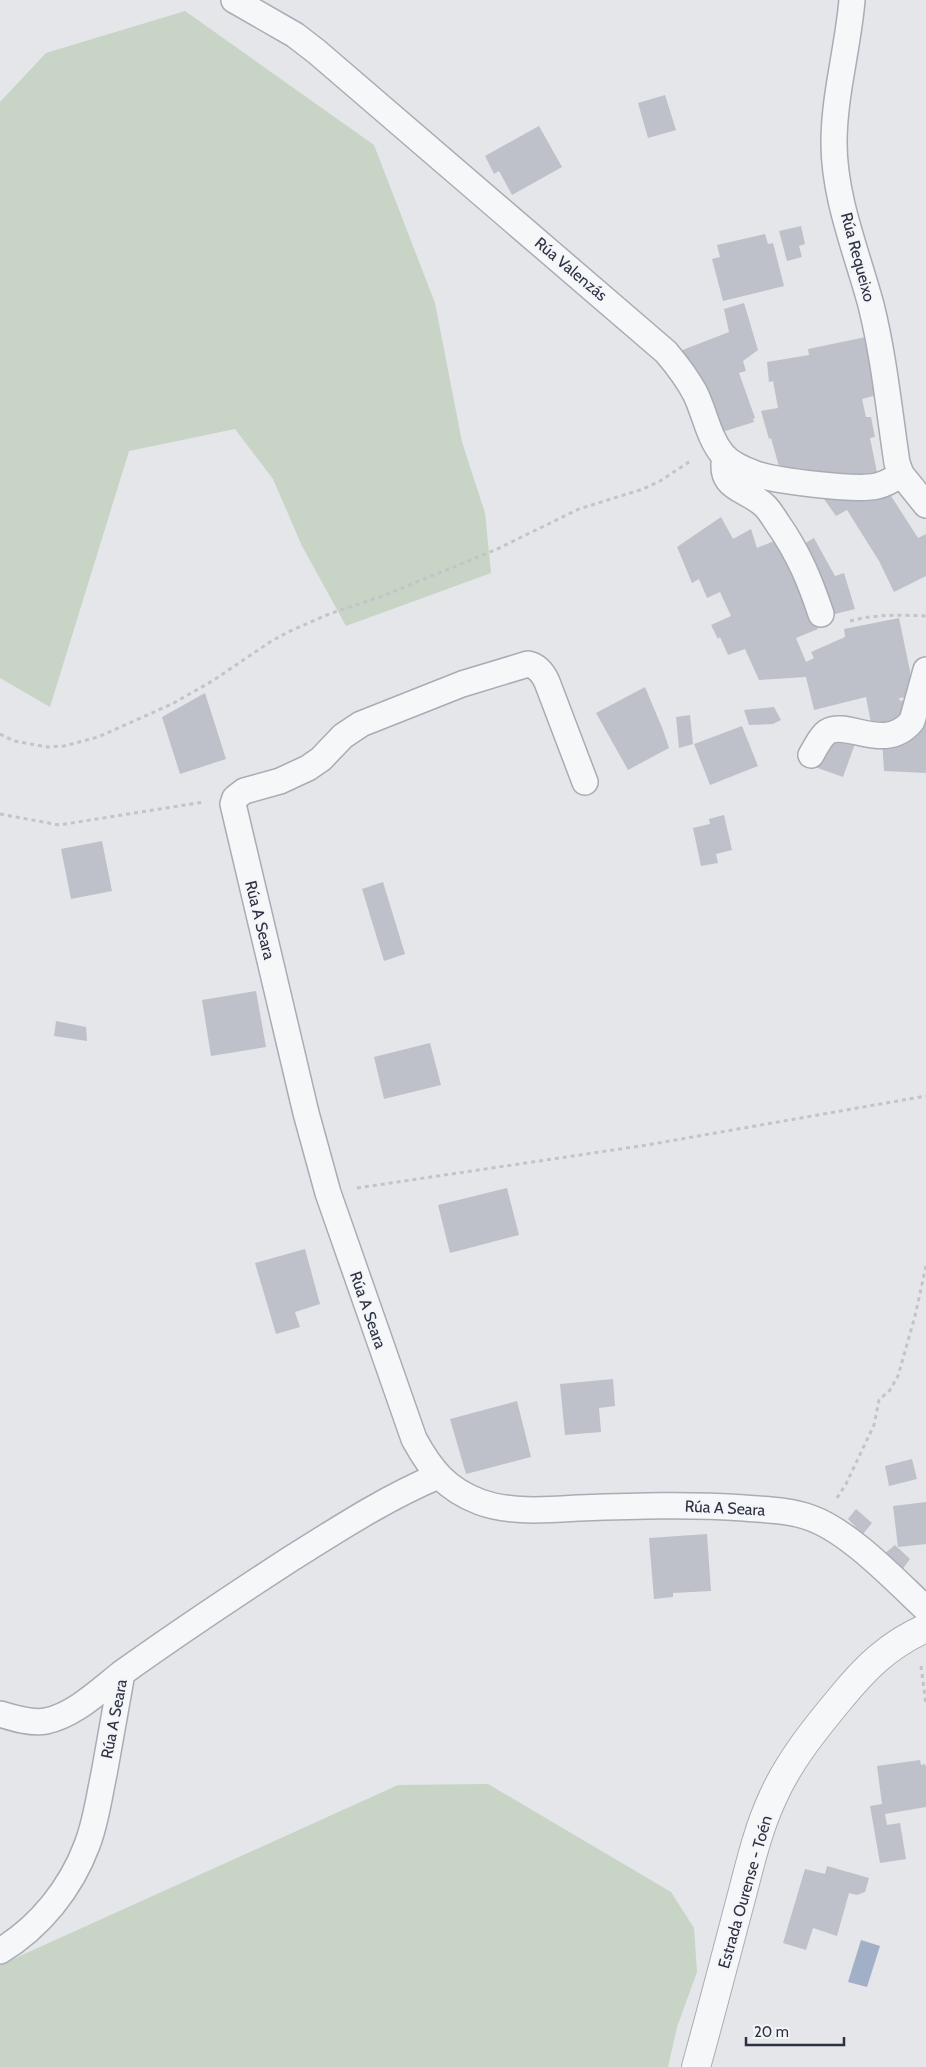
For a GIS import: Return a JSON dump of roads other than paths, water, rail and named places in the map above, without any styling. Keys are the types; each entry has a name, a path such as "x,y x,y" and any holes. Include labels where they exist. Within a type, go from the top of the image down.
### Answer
{"street":[{"name":"Rúa Valenzás","path":"234,0 295,35 317,52 666,352 681,370 694,391 719,450 724,476 730,483 765,506 791,542 805,568 821,614"},
{"name":"Rúa Requeixo","path":"852,0 836,115 834,143 836,166 850,235 877,335 896,463 914,491 926,515"},
{"path":"719,450 740,467 756,474 839,486 877,486 890,482 914,491"},
{"name":"Rúa A Seara","path":"585,782 547,682 535,665 528,664 462,684 361,724 343,736 330,751 308,768 280,781 244,791 234,798 233,810 306,1113 328,1193 404,1415 420,1451 438,1476 453,1488 469,1497 497,1506 538,1509 708,1506 791,1513 831,1527 849,1540 926,1609"},
{"path":"811,754 821,738 830,730 837,729 873,736 900,732 912,721 924,681"},
{"name":"Rúa A Seara","path":"0,1952 24,1935 43,1917 71,1880 88,1843 98,1806 122,1673 217,1606 354,1519 388,1499 438,1476"},
{"name":"Estrada Ourense - Toén","path":"696,2067 757,1839 773,1796 794,1760 825,1717 860,1675 884,1652 919,1631"},
{"path":"0,1714 30,1721 45,1722 72,1710 122,1673"}],"water":[{"path":"861,1940 880,1946 867,1987 848,1982"}]}
